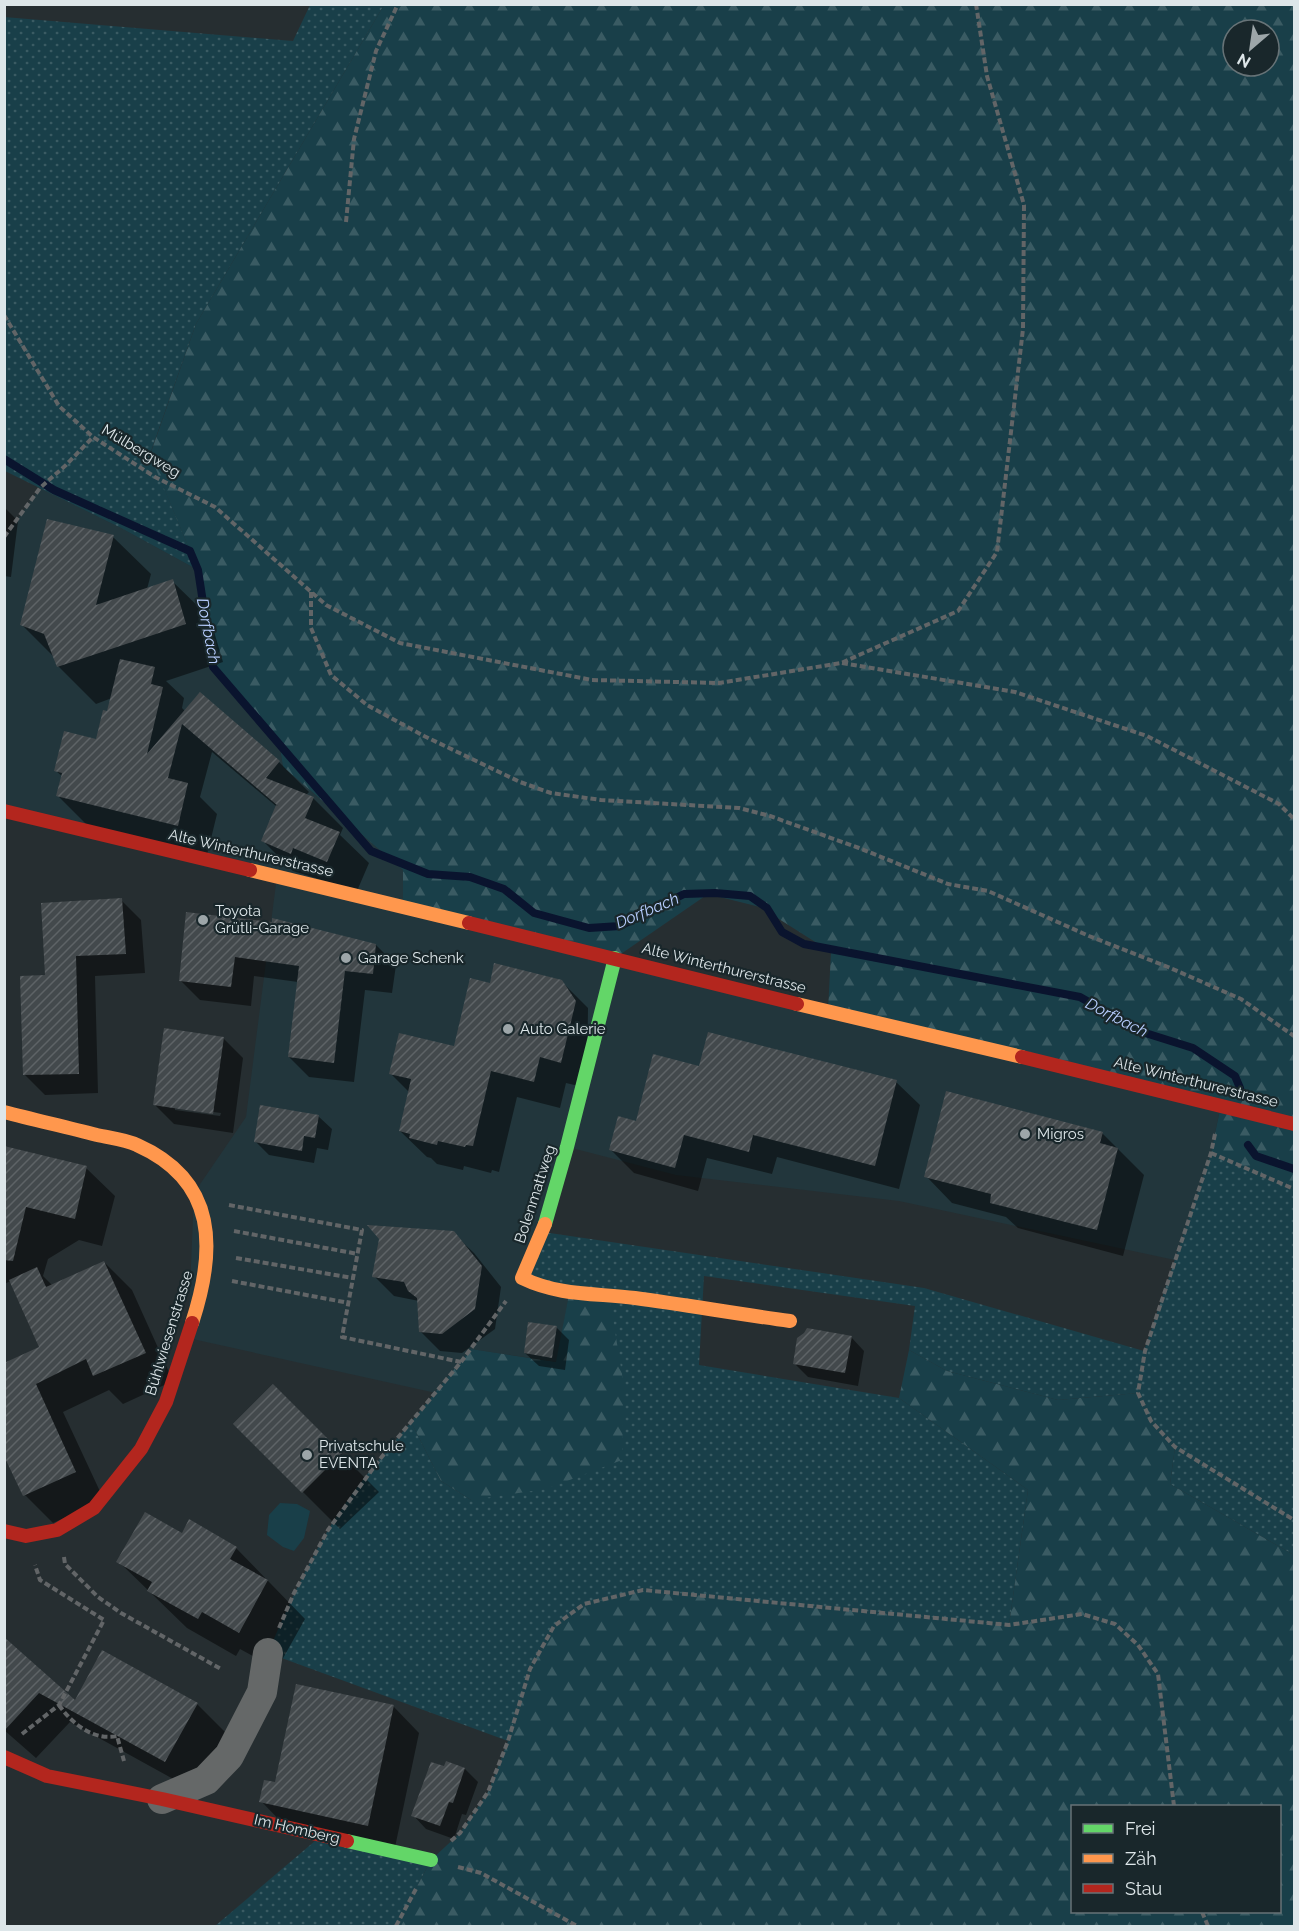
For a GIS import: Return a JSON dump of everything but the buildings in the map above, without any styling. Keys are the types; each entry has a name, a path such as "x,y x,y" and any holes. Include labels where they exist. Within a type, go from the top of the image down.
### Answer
{"street":[{"name":"Alte Winterthurerstrasse","path":"4,811 1221,1104 1294,1124"},
{"name":"Bolenmattweg","path":"522,1278 543,1232 615,958"},
{"name":"Bühlwiesenstrasse","path":"4,1112 135,1144 170,1163 194,1193 202,1210 206,1226 208,1254 205,1276 191,1328 166,1402 141,1449 94,1508 57,1530 26,1536 4,1531"},
{"path":"522,1278 540,1288 569,1294 609,1295 790,1322"},
{"path":"162,1799 206,1780 229,1756 262,1692 268,1653"},
{"name":"Im Homberg","path":"4,1757 47,1776 162,1799 431,1860"}],"path":[{"path":"346,222 354,139 376,51 398,4"},
{"path":"841,663 958,611 997,552 1023,330 1024,205 987,76 976,4"},
{"name":"Mülbergweg","path":"4,315 59,406 93,437 155,477 215,507 326,605 400,643 592,680 719,683 841,663"},
{"path":"4,537 40,488 93,437"},
{"path":"311,591 311,628 331,675 367,705 424,736 520,782 551,793 739,808 770,816 948,884 987,891 1241,999 1294,1036"},
{"path":"841,663 1016,692 1147,736 1279,804 1294,819"},
{"path":"1221,1104 1211,1153 1145,1351 1138,1393 1151,1421 1175,1447 1294,1520"},
{"path":"1211,1153 1294,1189"},
{"path":"202,1210 220,1203 362,1230 342,1337 462,1362"},
{"path":"206,1226 358,1254"},
{"path":"208,1254 353,1278"},
{"path":"205,1276 349,1303"},
{"path":"268,1653 294,1593 328,1530 380,1459 462,1362 522,1278"},
{"path":"57,1530 65,1564 98,1597 121,1613 221,1669"},
{"path":"14,1741 59,1705 104,1620 40,1580 26,1536"},
{"path":"396,1926 431,1860 460,1833 488,1792 508,1741 530,1668 554,1626 584,1604 643,1590 1009,1625 1082,1614 1115,1624 1138,1645 1158,1674 1174,1805"},
{"path":"59,1705 66,1715 89,1733 105,1739 117,1736"},
{"path":"431,1860 481,1873 578,1926"}],"shaded area":[{"path":"40,488 121,528 198,570 213,667 279,743 283,767 403,870 403,906 1221,1104 1211,1153 1175,1260 899,1201 676,1175 568,1147 543,1232 569,1294 557,1362 471,1349 436,1393 188,1338 194,1193 246,1117 277,876 5,811 5,537"}],"green space":[{"path":"310,5 384,5 196,324 150,454 198,570 121,528 5,471 4,17 293,41"},
{"path":"384,5 1294,5 1294,1189 1211,1153 1221,1105 828,1011 831,952 760,907 708,894 615,958 403,906 403,870 283,767 279,742 213,667 198,570 150,455 196,324"},
{"path":"1211,1153 1294,1189 1294,1555 1170,1484 1175,1447 1151,1421 1138,1393 1058,1400 947,1371 909,1350 915,1306 704,1276 699,1365 899,1398 1028,1490 1009,1625 643,1590 584,1604 554,1626 530,1668 508,1741 268,1653 303,1577 336,1518 366,1476 411,1422 441,1481 471,1500 609,1295 522,1278 543,1232 924,1288 1144,1351"},
{"path":"569,1294 609,1295 624,1386 622,1460 546,1489 471,1500 441,1481 411,1422 471,1349 556,1362"},
{"path":"909,1350 947,1371 1058,1400 1138,1393 1151,1421 1175,1447 1170,1484 1294,1555 1294,1926 396,1926 431,1860 460,1833 488,1792 508,1741 530,1669 554,1626 584,1604 643,1590 1009,1625 1028,1490 899,1398"},
{"path":"280,1503 297,1504 310,1511 304,1538 294,1551 283,1547 267,1535 269,1515"},
{"path":"322,1835 431,1860 396,1926 215,1926"}],"waterway":[{"name":"Dorfbach","path":"4,459 54,490 190,551 198,570 213,667 371,851 428,874 470,877 504,889 534,913 589,928 620,926 684,894 715,893 750,896 767,908 782,932 804,944 1080,997 1139,1031 1193,1048 1235,1076 1240,1088"},
{"name":"Dorfbach","path":"1248,1145 1256,1156 1294,1169"}],"traffic: fast":[{"path":"545,1224 615,958"},
{"path":"347,1841 431,1860"}],"traffic: slow":[{"path":"250,870 469,923"},
{"path":"797,1004 1022,1057"},
{"path":"4,1112 132,1143 164,1160 183,1178 196,1198 204,1220 207,1244 200,1296 192,1323"},
{"path":"545,1224 522,1278 536,1284 563,1291 635,1298 790,1321"}],"traffic: jam":[{"path":"4,811 250,870"},
{"path":"469,923 797,1004"},
{"path":"1022,1057 1294,1124"},
{"path":"4,1531 26,1536 57,1530 94,1508 141,1449 166,1402 192,1323"},
{"path":"4,1757 47,1776 162,1799 347,1841"}],"place":[{"name":"Toyota Grütli-Garage","path":"203,920"},
{"name":"Garage Schenk","path":"346,958"},
{"name":"Auto Galerie","path":"508,1029"},
{"name":"Migros","path":"1025,1134"},
{"name":"Privatschule EVENTA","path":"307,1455"}]}
